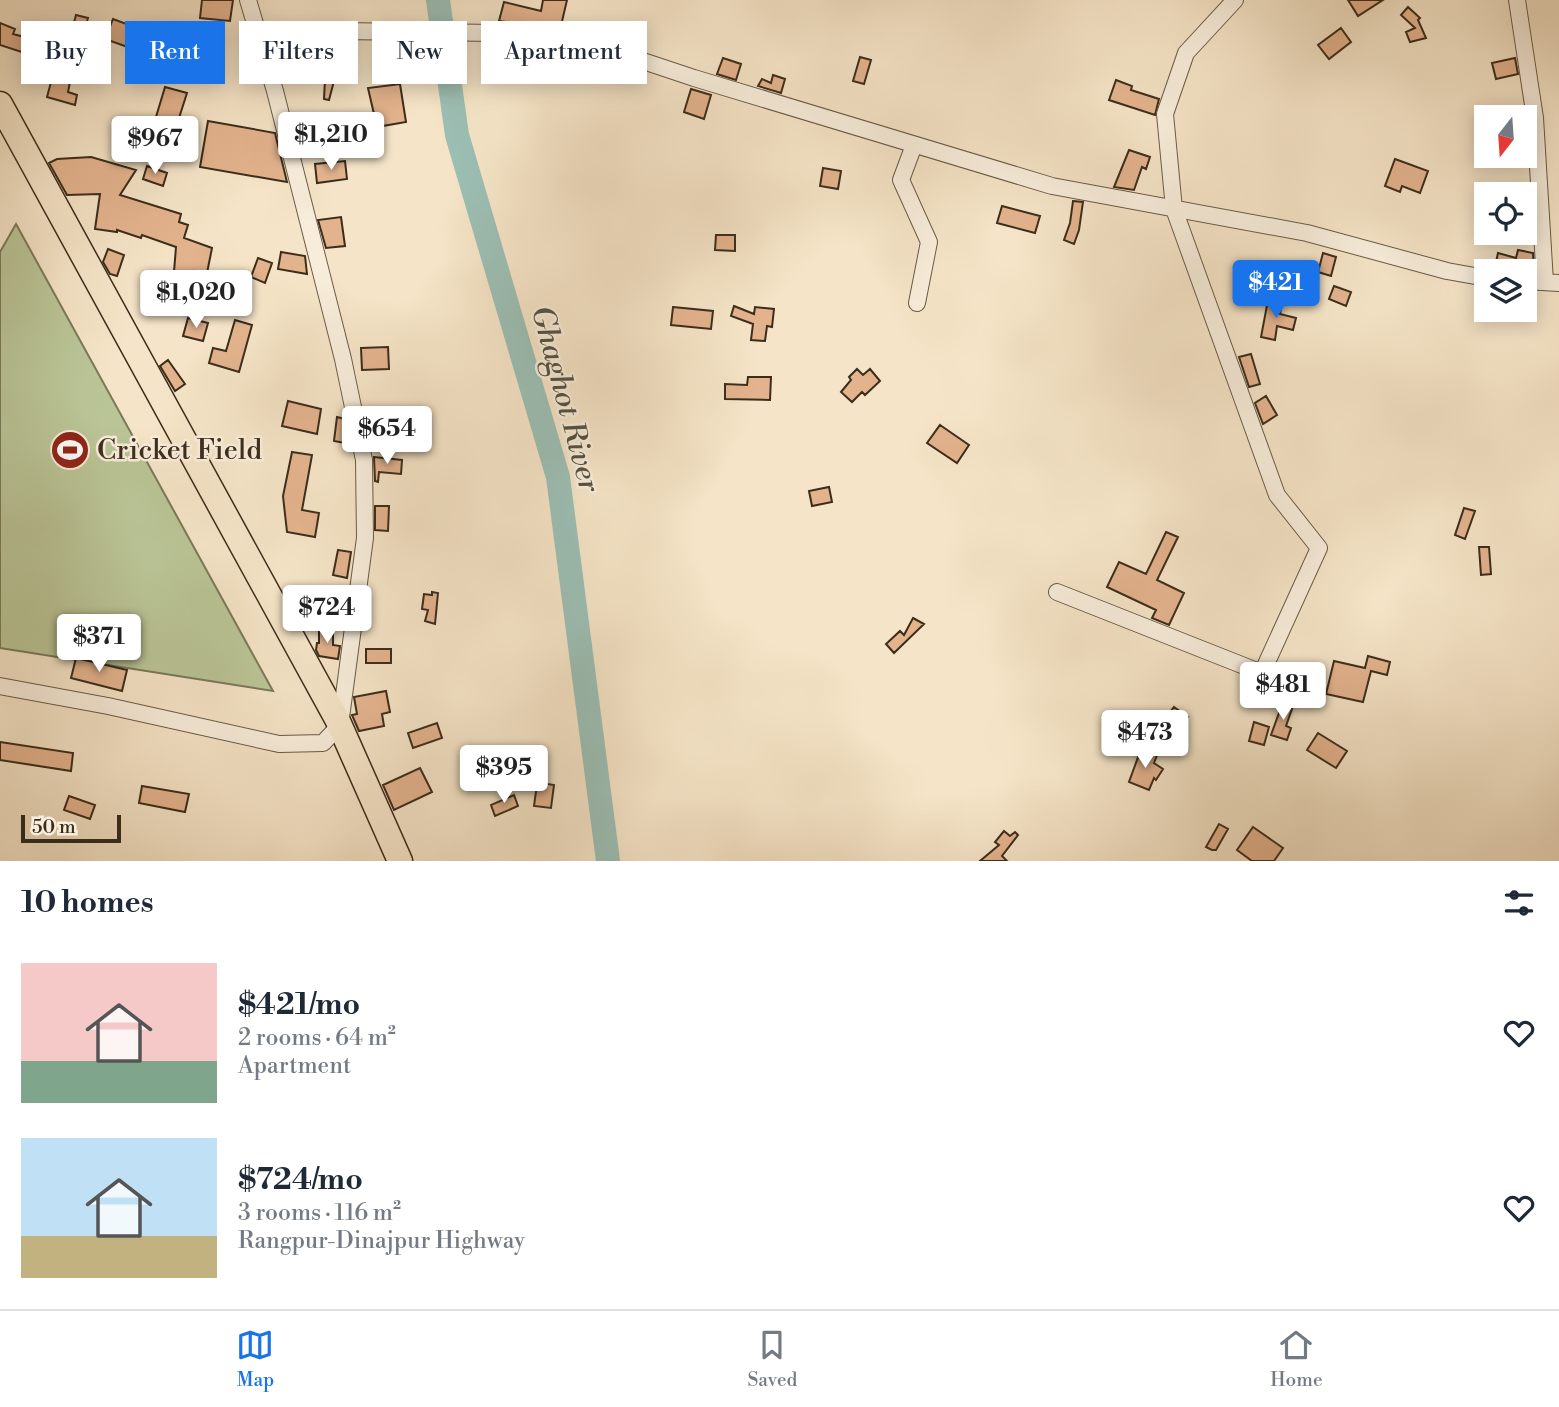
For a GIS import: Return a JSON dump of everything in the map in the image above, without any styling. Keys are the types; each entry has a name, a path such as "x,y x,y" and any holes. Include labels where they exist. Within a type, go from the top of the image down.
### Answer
{"highway":[{"path":"0,104 340,725 400,861"}],"street":[{"path":"248,0 254,21"},
{"path":"1057,592 1262,673 1319,548 1277,495 1174,209 1165,114 1186,53 1235,0"},
{"path":"1517,0 1535,118 1552,283"},
{"path":"358,32 498,33 598,46 694,79 1052,186 1307,233 1474,276"},
{"path":"0,686 108,706 279,744 323,743 340,725 365,538 364,460 343,359 273,84"},
{"path":"914,145 901,180 929,242 917,303"}],"green space":[{"name":"Cricket Field","path":"16,224 273,691 0,648 0,252"}],"building":[{"path":"202,0 233,0 230,21 200,18"},
{"path":"543,0 567,0 562,21 499,21 504,2 541,11"},
{"path":"1348,0 1383,0 1358,16"},
{"path":"1408,7 1420,18 1418,20 1426,38 1410,42 1406,32 1415,28 1401,15"},
{"path":"76,15 88,18 87,21 74,21"},
{"path":"113,19 125,23 125,46 111,41"},
{"path":"0,23 15,29 13,34 21,36 21,52 0,45"},
{"path":"1341,28 1351,42 1329,59 1318,45"},
{"path":"860,57 871,60 864,84 853,81"},
{"path":"723,58 741,64 736,80 717,74"},
{"path":"1515,58 1518,74 1496,79 1492,63"},
{"path":"773,75 785,79 781,93 758,86 762,79 771,83"},
{"path":"1116,80 1132,86 1131,90 1159,99 1155,115 1109,100"},
{"path":"50,84 70,84 68,92 77,95 75,105 47,97"},
{"path":"325,84 333,84 329,100 324,99"},
{"path":"400,84 406,122 377,127 368,88"},
{"path":"165,87 187,93 171,143 155,138 158,129 153,127"},
{"path":"691,89 711,95 704,119 684,112"},
{"path":"208,121 275,133 287,182 200,167"},
{"path":"1129,150 1150,157 1146,169 1142,167 1134,190 1114,187"},
{"path":"91,157 136,170 120,195 181,214 179,222 188,225 184,238 212,248 207,273 194,271 192,287 173,284 176,247 142,235 141,238 117,230 95,229 100,194 67,195 49,163 57,159"},
{"path":"1395,159 1428,171 1420,193 1402,186 1400,192 1385,186"},
{"path":"345,161 347,179 317,183 315,164"},
{"path":"147,166 167,173 163,186 143,179"},
{"path":"823,168 841,171 838,189 820,186"},
{"path":"1073,201 1083,202 1074,244 1064,240"},
{"path":"1002,206 1040,216 1035,233 997,223"},
{"path":"341,217 345,246 326,248 318,220"},
{"path":"716,235 735,235 735,251 715,250"},
{"path":"108,249 124,255 117,276 110,274 103,262"},
{"path":"1518,250 1533,253 1533,259 1497,259 1498,253 1516,258"},
{"path":"281,252 305,256 307,274 278,269"},
{"path":"1323,253 1336,257 1331,276 1318,272"},
{"path":"258,258 272,263 265,283 251,277"},
{"path":"1334,286 1351,292 1346,306 1329,299"},
{"path":"1268,300 1282,303 1280,314 1296,318 1293,330 1277,326 1275,340 1261,337"},
{"path":"734,306 754,314 755,307 774,309 772,327 767,326 765,341 751,340 753,324 731,316"},
{"path":"673,307 713,311 711,329 671,325"},
{"path":"188,318 208,323 203,341 183,336"},
{"path":"235,320 252,325 239,372 209,363 213,348 226,351"},
{"path":"388,347 389,369 362,370 361,348"},
{"path":"1251,354 1260,384 1249,387 1239,357"},
{"path":"168,360 185,384 175,391 160,366"},
{"path":"857,369 863,375 870,369 880,381 865,395 862,392 852,402 841,392"},
{"path":"748,377 771,377 770,400 725,399 725,384 747,385"},
{"path":"1266,396 1277,415 1263,424 1255,403"},
{"path":"288,401 321,409 317,434 282,426"},
{"path":"399,412 401,440 371,442 365,416"},
{"path":"337,417 345,419 350,444 334,441"},
{"path":"940,425 969,445 957,463 927,443"},
{"path":"292,452 312,455 302,510 319,513 315,537 287,532 283,496"},
{"path":"374,457 402,460 401,474 379,472 378,482 375,481"},
{"path":"829,487 832,502 812,506 809,491"},
{"path":"375,506 389,506 388,531 375,530"},
{"path":"1464,508 1475,511 1465,539 1455,535"},
{"path":"1166,532 1178,537 1157,580 1184,593 1169,625 1152,618 1156,610 1107,587 1119,562 1146,574"},
{"path":"1479,547 1489,547 1491,574 1481,575"},
{"path":"338,550 351,552 347,578 333,575"},
{"path":"432,592 438,593 435,624 425,621 428,610 422,609 424,594 432,595"},
{"path":"913,618 924,624 894,653 886,644 900,631 904,635"},
{"path":"319,629 333,629 333,645 340,646 338,659 319,656 316,650"},
{"path":"366,649 391,649 391,663 366,663"},
{"path":"1368,656 1390,662 1387,675 1371,671 1363,702 1326,694 1334,661 1365,668"},
{"path":"76,658 127,670 122,691 71,678"},
{"path":"386,691 390,712 382,714 384,726 359,731 352,715 357,714 354,697"},
{"path":"1283,702 1293,706 1286,726 1291,728 1287,740 1271,735"},
{"path":"1174,707 1188,717 1179,729 1165,719"},
{"path":"1254,722 1269,727 1264,745 1249,741"},
{"path":"437,723 442,738 413,748 408,733"},
{"path":"1318,733 1347,751 1336,768 1307,750"},
{"path":"0,742 73,753 71,771 0,760"},
{"path":"1141,749 1157,755 1154,763 1163,769 1156,780 1154,778 1149,790 1129,782"},
{"path":"531,766 544,769 541,783 554,785 551,808 534,806 537,784 527,782"},
{"path":"420,768 432,792 394,810 383,785"},
{"path":"142,786 189,794 185,812 139,803"},
{"path":"514,795 518,806 495,816 491,805"},
{"path":"69,796 95,805 90,819 64,810"},
{"path":"1219,824 1228,829 1216,850 1212,850 1206,847"},
{"path":"1253,827 1283,848 1274,861 1252,861 1237,850"},
{"path":"1004,831 1010,836 1015,832 1018,835 1002,856 1007,861 980,861 999,845 995,842"}],"waterway":[{"name":"Ghaghot River","path":"438,0 457,135 558,477 608,861"}],"place":[{"name":"Cricket Field","path":"70,450"}]}
